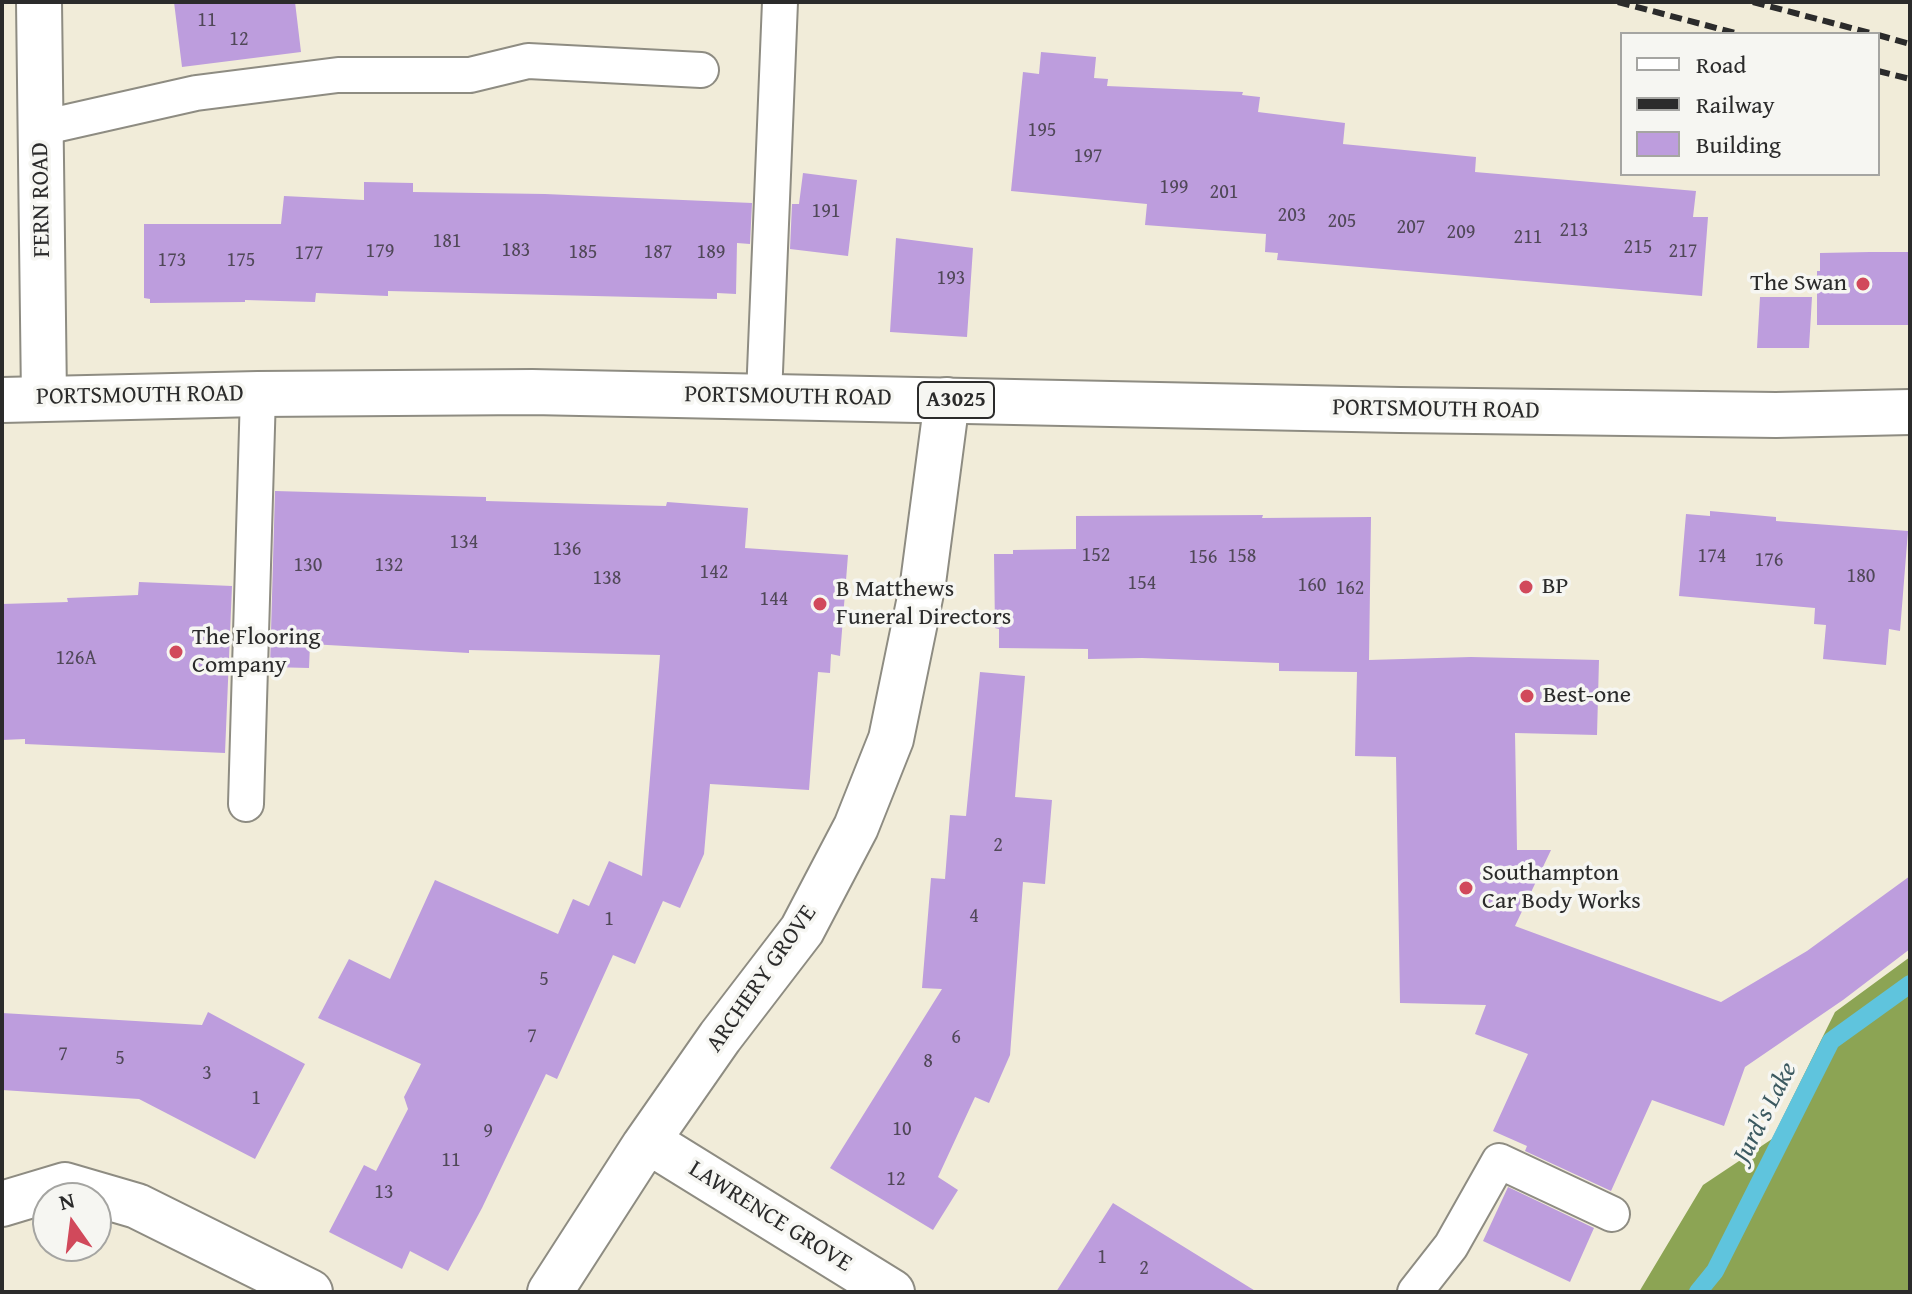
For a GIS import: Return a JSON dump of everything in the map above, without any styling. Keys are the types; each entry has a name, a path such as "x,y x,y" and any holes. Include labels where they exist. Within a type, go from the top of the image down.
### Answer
{"street":[{"name":"FERN ROAD","path":"23,399 41,128 39,2"},
{"name":"PORTSMOUTH ROAD","path":"23,399 532,392 1415,410 1776,415 1910,412"},
{"name":"ARCHERY GROVE","path":"550,1292 720,1037 802,930 856,827 891,739 923,583 947,400"},
{"name":"LAWRENCE GROVE","path":"648,1141 892,1292"},
{"path":"2,1204 65,1185 137,1206 310,1292"}],"lane":[{"path":"764,396 780,2"},
{"path":"41,128 196,93 338,75 470,75 528,61 701,70"},
{"path":"246,804 258,394"},
{"path":"1415,1292 1451,1246 1499,1161 1612,1214"}],"green space":[{"path":"1910,957 1910,1292 1639,1292 1703,1185 1772,1139 1835,1012"}],"building":[{"path":"174,2 295,2 301,52 182,67"},
{"path":"1041,52 1096,57 1094,78 1108,79 1107,86 1243,92 1242,95 1260,97 1258,112 1345,123 1343,144 1476,157 1475,172 1696,191 1693,217 1708,217 1702,296 1277,260 1278,253 1265,252 1266,234 1145,225 1147,204 1011,191 1023,72 1039,74"},
{"path":"803,173 857,180 848,256 790,249 792,204 799,204"},
{"path":"364,182 413,183 413,192 752,203 750,244 737,243 736,294 717,293 717,299 388,291 388,296 316,293 315,302 245,300 150,303 150,299 144,298 144,224 281,224 284,196 364,200"},
{"path":"896,238 973,248 967,337 890,332"},
{"name":"The Swan","path":"1910,252 1910,325 1817,325 1820,253"},
{"path":"1760,297 1812,297 1809,348 1757,348"},
{"path":"275,491 486,497 486,501 590,504 666,506 667,502 748,508 745,548 848,555 840,656 831,654 830,673 818,672 809,790 710,784 704,854 680,908 663,901 635,964 613,955 557,1079 546,1074 448,1271 410,1251 402,1269 329,1232 364,1165 376,1171 408,1109 404,1097 421,1064 318,1018 349,959 390,979 435,880 558,934 573,899 589,906 609,861 642,876 660,655 469,650 469,653 310,644 309,668 270,667"},
{"path":"1710,511 1776,517 1776,521 1908,531 1900,631 1889,629 1886,665 1823,659 1826,625 1814,624 1815,608 1679,596 1686,514 1710,516"},
{"path":"1263,515 1262,518 1371,517 1369,660 1471,657 1599,660 1597,735 1515,733 1517,850 1551,850 1515,926 1721,1002 1807,951 1910,876 1910,949 1843,1000 1745,1067 1724,1126 1652,1100 1611,1191 1525,1151 1527,1146 1493,1131 1528,1054 1475,1034 1486,1005 1400,1003 1396,757 1355,756 1357,672 1279,671 1279,663 1088,659 1088,649 999,648 999,629 995,628 994,554 1013,554 1013,550 1076,549 1076,516"},
{"path":"139,582 232,586 225,753 25,744 25,739 2,740 2,604 138,595"},
{"path":"980,672 1025,676 1015,797 1052,800 1045,884 1023,882 1010,1055 989,1103 975,1097 938,1177 958,1190 933,1230 830,1168 942,989 922,988 931,878 945,879 950,815 966,816"},
{"path":"208,1012 305,1064 255,1159 139,1099 2,1090 2,1013 202,1025"},
{"path":"1508,1187 1594,1228 1570,1282 1483,1241"},
{"path":"1113,1203 1257,1292 1056,1292"}],"waterway":[{"name":"Jurd's Lake","path":"1698,1292 1715,1271 1831,1041 1910,984"}],"railway":[{"path":"1618,2 1731,32"},
{"path":"1753,2 1866,32"},
{"path":"1880,36 1910,44"},
{"path":"1880,72 1910,79"}],"place":[{"name":"The Swan","path":"1863,284"},
{"name":"BP","path":"1526,587"},
{"name":"B Matthews Funeral Directors","path":"820,604"},
{"name":"The Flooring Company","path":"176,652"},
{"name":"Best-one","path":"1527,696"},
{"name":"Southampton Car Body Works","path":"1466,888"}]}
